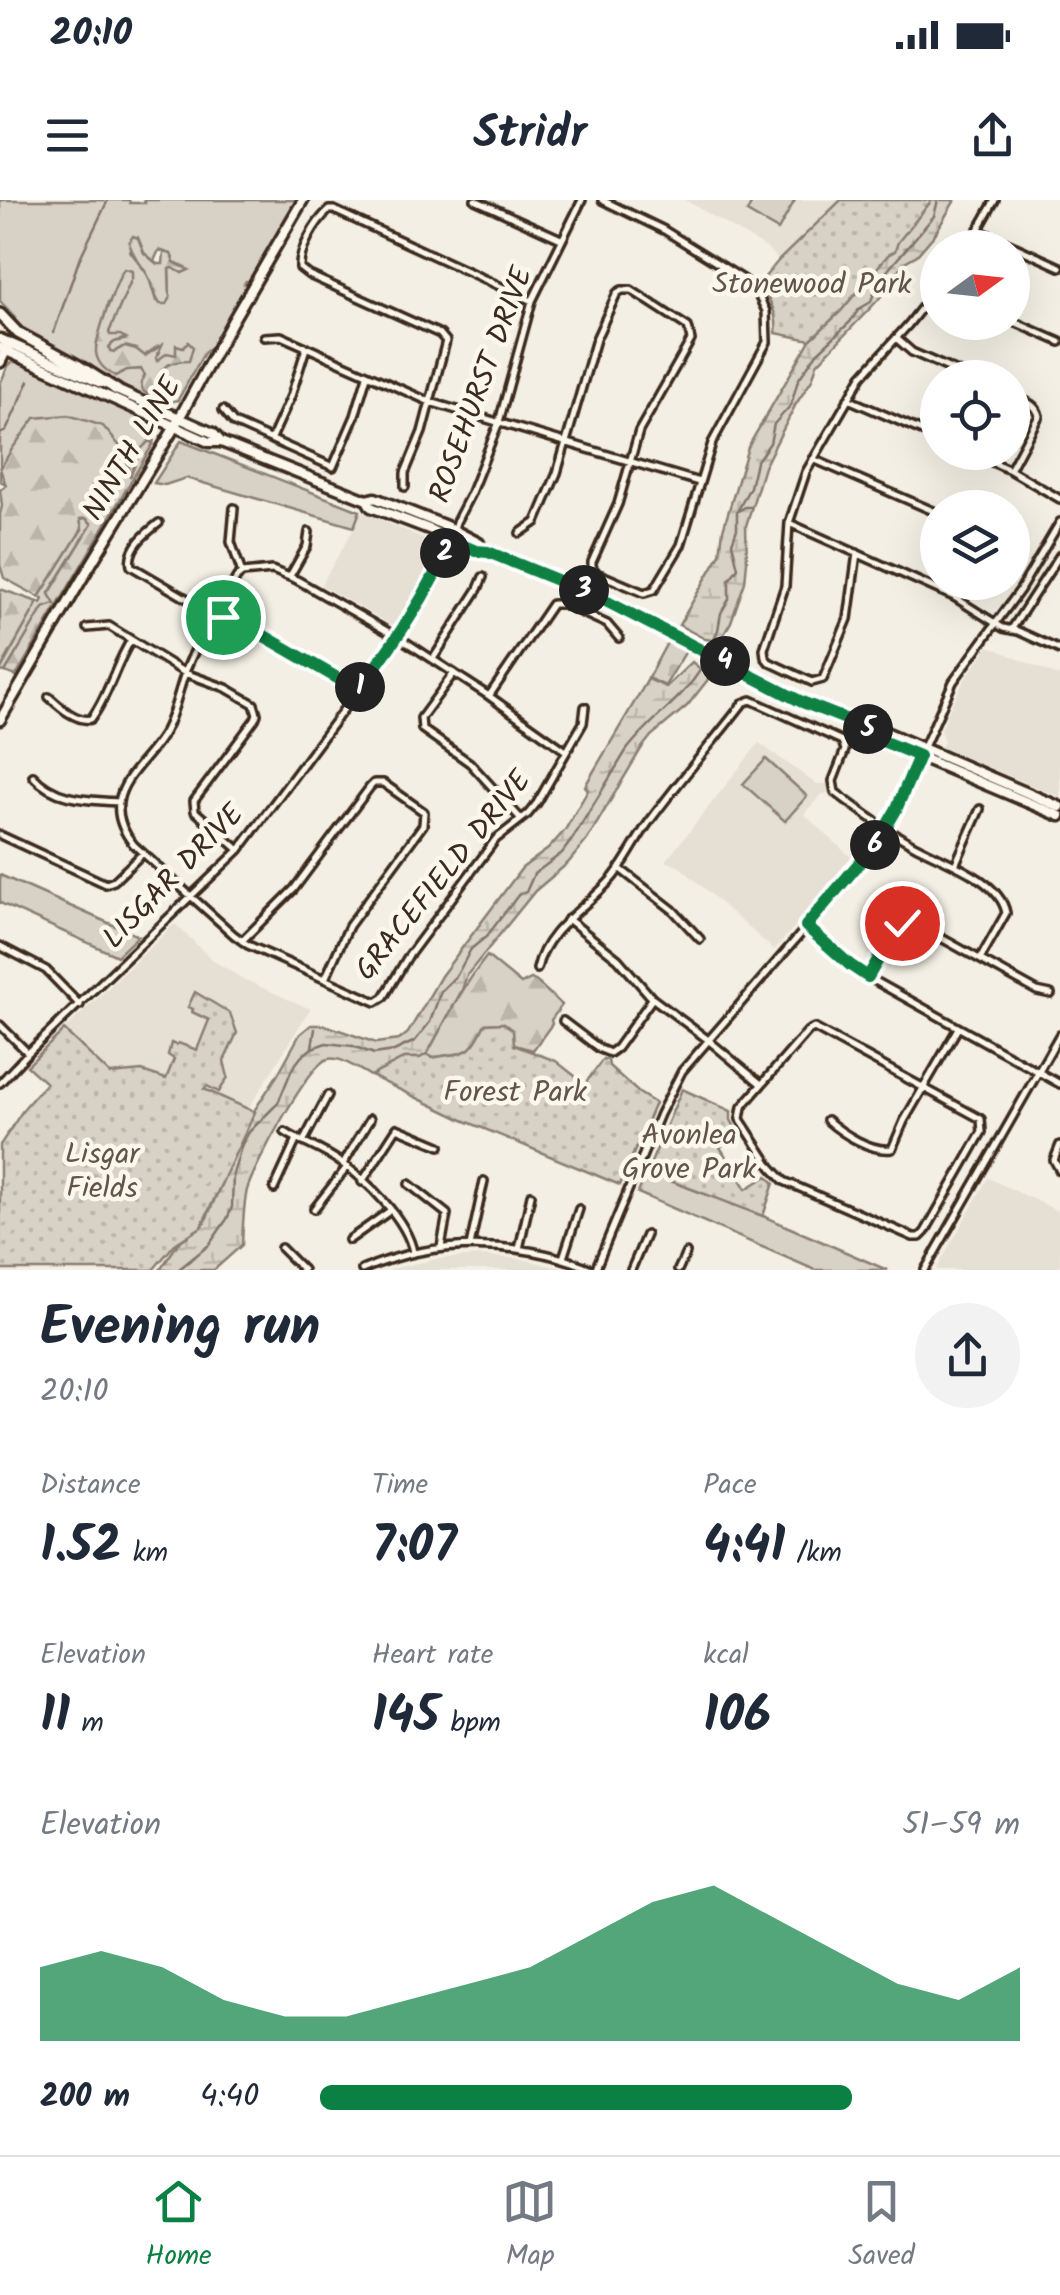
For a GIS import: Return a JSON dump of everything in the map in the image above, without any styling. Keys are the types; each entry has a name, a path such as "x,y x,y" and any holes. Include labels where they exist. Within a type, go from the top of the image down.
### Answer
{"highway":[{"path":"0,314 18,333 118,390"},
{"path":"0,362 4,345"}],"main road":[{"name":"NINTH LINE","path":"0,720 303,200"},
{"path":"4,345 177,422 213,434 222,442 367,500 371,507 594,595 802,702 873,730 880,740 1060,806"},
{"path":"4,345 118,390 177,422"},
{"path":"921,752 1060,816"}],"street":[{"path":"475,200 562,239"},
{"name":"ROSEHURST DRIVE","path":"452,536 499,422 532,300 582,200"},
{"path":"520,533 536,522 557,473 599,330 618,293 632,290 688,327 692,337 639,431 618,504 592,562 597,572 644,593 654,590 681,544 712,443 767,342 768,315 754,289 743,279 664,230 602,200"},
{"path":"978,230 995,200"},
{"path":"406,488 405,473 422,432 446,346 444,336 300,268 300,258 324,213 334,210 532,300"},
{"path":"1030,253 1060,267"},
{"path":"857,553 848,620 824,676 812,682 769,662 764,652 785,586 789,524 802,480 862,376 920,309"},
{"path":"1030,329 1060,342"},
{"path":"264,337 280,336 430,402 700,482"},
{"path":"896,338 930,360"},
{"path":"272,439 292,396 306,348"},
{"path":"223,410 234,423 333,467 356,416 368,376"},
{"path":"848,399 920,430"},
{"path":"1030,403 1038,408 1040,416 1030,434"},
{"path":"813,459 920,506"},
{"path":"1010,470 1060,498"},
{"path":"234,508 231,542 242,573"},
{"path":"362,1270 414,1253 470,1246 519,1249 564,1258 594,1270 682,1071 865,859 886,828 953,682 1026,582 1060,522"},
{"path":"159,523 144,534 129,558 131,566 358,690"},
{"path":"789,524 920,578"},
{"path":"290,576 307,546 309,532"},
{"name":"LISGAR DRIVE","path":"0,1083 239,850 398,637 452,536"},
{"path":"1010,630 1060,555"},
{"path":"242,573 268,570 290,576 398,637 566,751"},
{"path":"0,835 106,884 114,882 142,852 124,832 119,802 125,787 165,731 185,673 242,573"},
{"path":"432,659 483,577"},
{"path":"960,600 995,624 1060,649"},
{"path":"489,696 552,604 563,604 607,624 619,638"},
{"path":"86,628 109,626 185,673 226,688 254,704 255,719 194,801 199,815 239,850"},
{"path":"50,697 83,720 92,720 131,640"},
{"path":"454,673 421,718 422,729 470,763 522,819"},
{"path":"537,968 540,954 568,918 602,890 650,819 743,704 751,700 842,741 845,750 833,781 834,790 886,828 987,886 1006,913 980,959"},
{"name":"GRACEFIELD DRIVE","path":"142,852 242,940 373,1002 382,1000 407,958 496,838 537,803 583,723 585,707"},
{"path":"33,776 45,788 61,795 119,802"},
{"path":"242,940 294,888 370,787 383,783 424,812 424,825 349,926 324,980"},
{"path":"955,865 980,809"},
{"path":"619,868 674,910 700,939"},
{"path":"568,918 618,959 652,998 762,1084"},
{"path":"868,977 890,939 909,920 1037,991 1052,994"},
{"path":"806,926 868,977 1060,1084"},
{"path":"0,946 46,970 80,1005"},
{"path":"563,1021 600,1050 610,1053 652,998"},
{"path":"0,1025 28,1053"},
{"path":"814,1028 977,1116 983,1128 926,1232 916,1237 794,1187 777,1174 739,1115 762,1084 814,1028"},
{"path":"827,1120 841,1132 881,1150 892,1148 958,1028"},
{"path":"925,1270 1060,1034"},
{"path":"274,1189 328,1095"},
{"path":"314,1210 370,1120"},
{"path":"362,1182 397,1128 440,1146"},
{"path":"285,1132 345,1165 392,1210 406,1229 414,1253"},
{"path":"1060,1145 1054,1160 1060,1171"},
{"path":"470,1246 484,1181"},
{"path":"410,1184 447,1214 440,1248"},
{"path":"519,1249 532,1194"},
{"path":"564,1258 579,1209"},
{"path":"348,1240 392,1210"},
{"path":"631,1270 646,1235"},
{"path":"281,1248 303,1270"},
{"path":"678,1270 686,1253"}],"shaded area":[{"path":"685,200 841,200 779,260 765,247"},
{"path":"360,511 439,545 395,627 321,585"},
{"path":"989,646 1060,677 1060,797 941,747 941,730 951,706"},
{"path":"759,743 816,784 828,784 831,792 822,794 804,814 853,859 774,950 680,867 666,861"},
{"path":"175,924 215,962 310,1009 249,1108 190,1083 143,1071 110,1074 64,1030"},
{"path":"988,1178 1060,1212 1060,1270 936,1270"},
{"path":"436,1259 522,1259 568,1270 387,1270"}],"green space":[{"path":"0,200 145,203 144,200 297,200 178,400 159,405 33,337 15,322 0,301","holes":["138,238 144,253 154,261 159,250 171,254 174,262 186,267 169,268 170,299 156,301 148,275 130,251","120,275 132,278 109,335 124,340 114,342 110,351 122,347 136,349 144,356 158,346 157,362 177,355 163,368 156,381 158,387 141,384 145,375 141,369 115,376 96,346"]},
{"path":"753,200 795,200 778,230 747,212"},
{"name":"Stonewood Park","path":"841,200 932,200 895,251 810,340 776,333 772,307 759,284"},
{"path":"932,200 955,200 937,230 920,230 920,252 903,263 878,300 817,364 764,467 746,526 745,582 731,622 720,641 705,639 679,625 720,554 723,530 748,447 810,340 841,311"},
{"path":"133,236 157,264 163,264 164,252 189,270 182,273 169,269 167,304 160,304 133,252 129,242"},
{"path":"124,269 132,271 132,278 109,332 126,338 114,342 110,351 125,346 145,356 162,345 157,361 167,353 176,355 176,345 183,347 188,342 193,347 189,361 172,363 160,372 156,384 168,387 157,401 143,391 145,375 141,369 115,376 97,356 102,323"},
{"path":"13,361 21,361 152,422 156,429 153,444 149,441 130,478 0,468 0,384"},
{"path":"68,415 103,426 128,456 130,477 141,449 149,441 153,444 16,676 5,672 43,608 55,604 49,594 92,524 86,518 80,519 82,529 39,597 4,578 0,565 0,490 6,485 0,469 35,418"},
{"path":"181,441 360,511 354,527 186,478 165,485 154,483"},
{"path":"80,518 92,524 49,593 54,606 43,609 5,672 0,671 38,602 41,603 43,599 39,597 82,529"},
{"path":"0,589 38,602 0,670"},
{"path":"668,641 686,651 665,686 648,678"},
{"path":"692,662 710,677 687,706 651,736 587,840 568,863 535,891 467,975 427,1054 405,1058 371,1076 339,1060 328,1059 319,1065 282,1119 251,1179 242,1245 214,1270 160,1270 179,1242 205,1222 250,1117 300,1034 311,1025 325,1025 376,1043 399,1040 408,1033 441,976 522,868 565,830 588,790 585,786 648,679 666,687"},
{"path":"766,759 807,796 785,821 743,784"},
{"path":"0,875 138,936 117,956 0,903"},
{"path":"487,956 521,984 531,979 537,982 562,1005 552,1024 533,1050 514,1045 504,1023 485,1024 470,1048 431,1058 427,1054"},
{"name":"Lisgar Fields","path":"195,992 230,1013 237,1033 224,1061 228,1077 219,1092 207,1086 204,1089 255,1112 201,1227 175,1244 153,1270 0,1270 0,1145 46,1083 27,1066 64,1030 110,1074 142,1071 166,1079 174,1059 168,1055 171,1043 197,1050 209,1020 188,1007"},
{"name":"Forest Park","path":"504,1023 513,1030 514,1045 556,1061 585,1084 603,1059 608,1060 609,1066 655,1103 620,1185 463,1120 371,1076 405,1058 427,1054 432,1058 465,1051 475,1043 485,1024"},
{"name":"Avonlea Grove Park","path":"682,1089 731,1111 739,1134 720,1147 746,1189 767,1176 774,1183 763,1216 647,1172"},
{"path":"647,1172 763,1216 887,1270 815,1270 638,1193"}],"waterway":[{"path":"54,332 79,260 108,200"},
{"path":"710,649 729,599 729,580 738,568 732,543 737,512 750,487 756,462 770,443 774,424 791,405 798,380 817,353 859,309 871,302 882,277 934,216 938,200"},
{"path":"0,434 6,431 29,381"},
{"path":"738,511 750,507"},
{"path":"178,1270 209,1245 227,1219 242,1144 278,1103 301,1057 326,1043 353,1046 374,1054 394,1051 415,1041 430,1022 441,991 457,975 471,949 487,936 519,894 526,892 534,874 562,853 626,751 691,683 707,657"},
{"path":"312,1047 315,1029"}],"route":[{"path":"223,617 254,630 358,690 401,632 450,540 594,595 802,702 873,730 880,740 919,756 878,841 806,926 868,977 902,923"}]}
